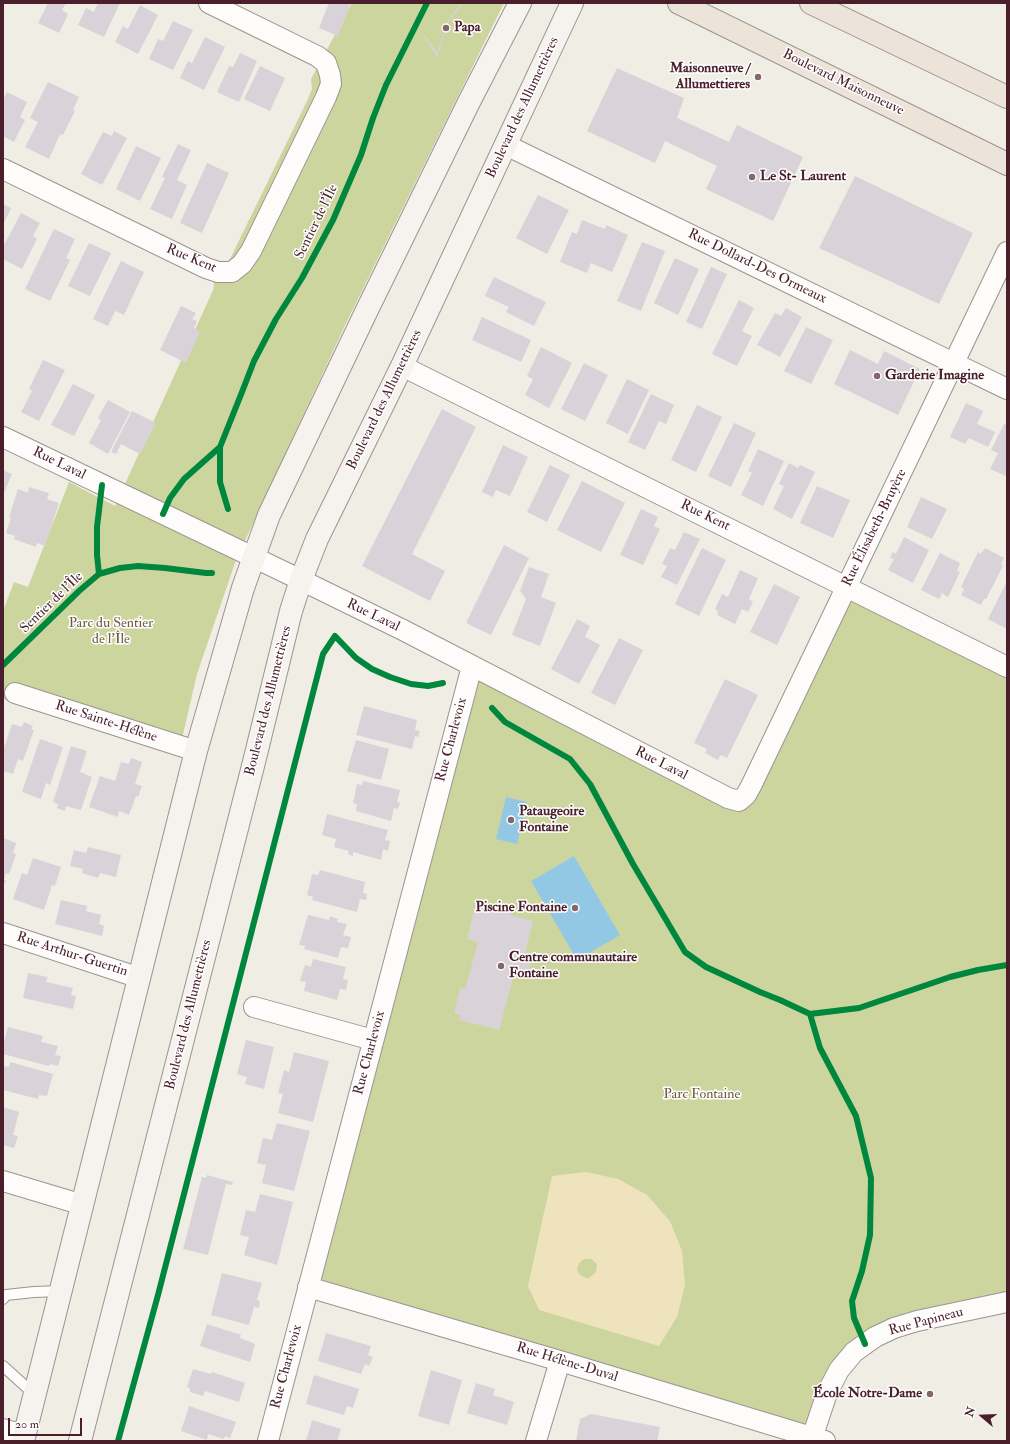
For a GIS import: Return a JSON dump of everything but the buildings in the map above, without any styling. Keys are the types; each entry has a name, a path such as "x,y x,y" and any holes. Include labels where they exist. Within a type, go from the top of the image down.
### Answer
{"main road":[{"path":"23,1438 83,1205 196,751 243,588 269,514 469,102 520,3"},
{"name":"Boulevard des Allumettières","path":"80,1441 254,762 291,611 301,580 317,539 402,366 572,3"},
{"name":"Boulevard Maisonneuve","path":"679,3 1007,164"},
{"path":"811,3 1007,97"}],"street":[{"name":"Rue Kent","path":"3,169 206,268 218,272 232,272 242,264 251,251 326,97 330,84 330,74 326,63 317,56 209,3"},
{"name":"Rue Dollard-Des Ormeaux","path":"506,146 1007,389"},
{"name":"Rue Élisabeth-Bruyère","path":"739,800 746,795 751,786 1007,252"},
{"name":"Rue Kent","path":"402,366 1007,667"},
{"name":"Rue Laval","path":"3,437 301,580 722,795 739,800"},
{"name":"Rue Charlevoix","path":"268,1441 472,666"},
{"name":"Rue Sainte-Hélène","path":"15,693 196,751"},
{"name":"Rue Arthur-Guertin","path":"3,932 140,978"},
{"path":"254,1007 373,1040"},
{"path":"3,1181 83,1205"},
{"name":"Rue Hélène-Duval","path":"308,1287 560,1361 816,1440"},
{"name":"Rue Papineau","path":"816,1440 827,1393 839,1370 854,1352 874,1337 894,1328 917,1321 1007,1302"},
{"path":"536,1441 560,1361"},
{"path":"3,1429 23,1438"}],"lane":[{"path":"3,1299 6,1295 60,1291"},
{"path":"3,1366 35,1395"}],"green space":[{"name":"Parc du Sentier de l'Île","path":"352,3 504,3 348,319 236,560 197,674 178,756 3,699 3,611 14,582 28,587 69,482 115,506 214,288 213,276 224,269 232,255 307,101 312,89 311,79"},
{"name":"Parc Fontaine","path":"846,587 1007,667 1007,1302 988,1306 854,1352 812,1437 308,1287 472,666 739,801"}],"sand":[{"path":"586,1172 618,1179 647,1195 670,1221 682,1251 685,1285 677,1317 659,1346 539,1310 528,1286 552,1176","holes":["584,1259 591,1259 596,1263 596,1272 589,1278 586,1278 580,1275 577,1270 579,1263"]}],"water":[{"name":"Pataugeoire Fontaine","path":"506,797 527,802 517,844 496,839"},
{"name":"Piscine Fontaine","path":"574,856 620,935 577,960 531,881"}],"cycle path":[{"name":"Sentier de l'Île","path":"228,509 220,482 220,447 254,361 276,319 302,278 333,220 361,155 386,85 427,3"},
{"path":"163,514 170,498 184,479 220,447"},
{"path":"99,574 97,527 102,485"},
{"name":"Sentier de l'Île","path":"3,665 79,591 99,574 120,568 138,566 212,573"},
{"path":"118,1441 158,1295 323,654 335,636 356,658 372,669 390,677 411,684 428,686 443,683"},
{"path":"492,708 505,722 570,759 590,784 633,864 685,952 706,967 810,1014 859,1008 950,977 1007,965"},
{"path":"810,1014 820,1048 856,1116 871,1178 870,1235 862,1271 852,1301 854,1318 865,1344"}],"place":[{"name":"Papa","path":"446,28"},
{"name":"Maisonneuve / Allumettieres","path":"758,77"},
{"name":"Le St- Laurent","path":"752,177"},
{"name":"Garderie Imagine","path":"877,376"},
{"name":"Pataugeoire Fontaine","path":"511,820"},
{"name":"Piscine Fontaine","path":"575,908"},
{"name":"Centre communautaire Fontaine","path":"501,966"},
{"name":"École Notre-Dame","path":"930,1394"}]}
